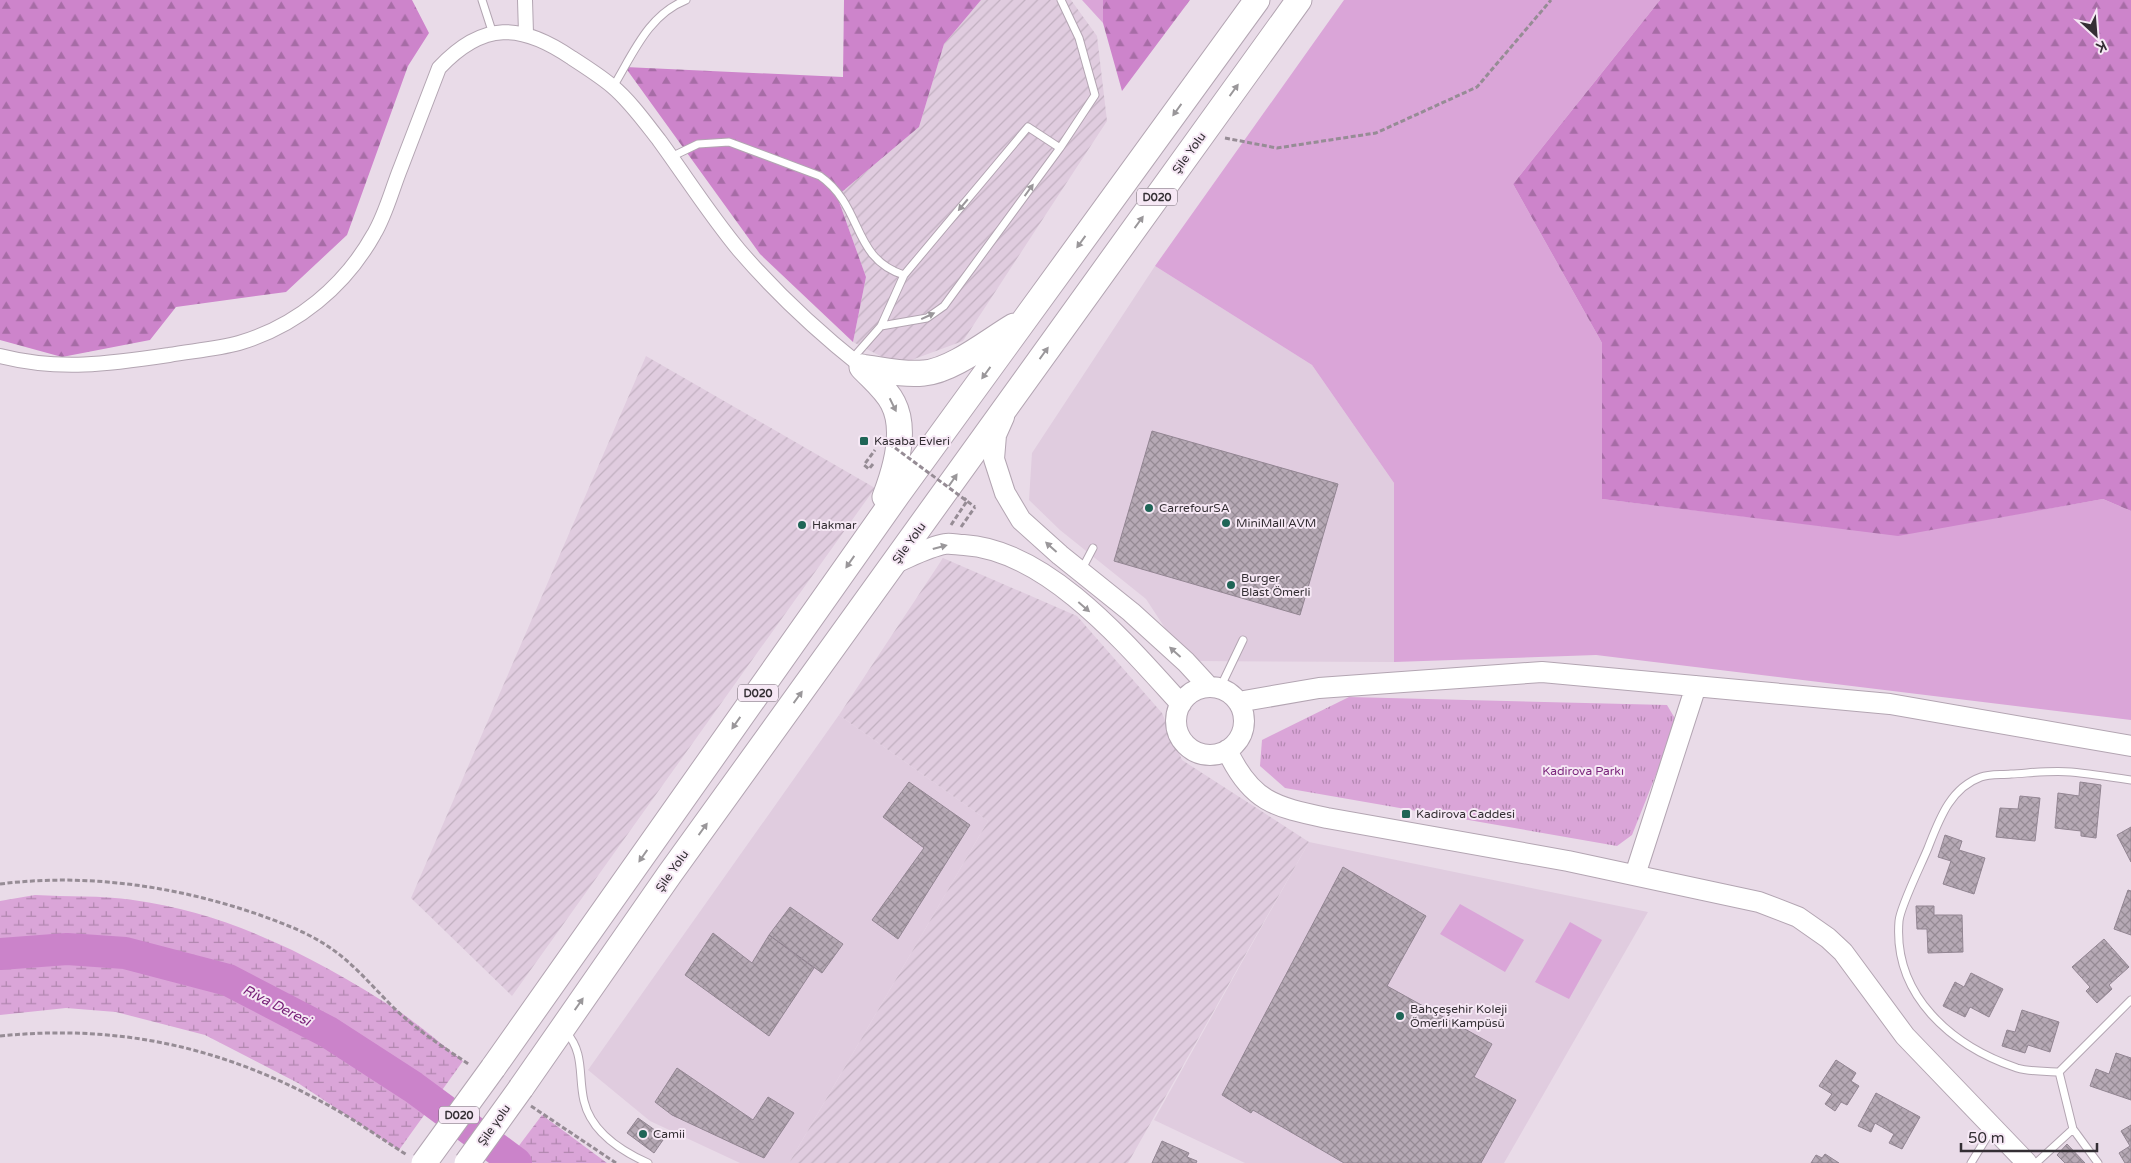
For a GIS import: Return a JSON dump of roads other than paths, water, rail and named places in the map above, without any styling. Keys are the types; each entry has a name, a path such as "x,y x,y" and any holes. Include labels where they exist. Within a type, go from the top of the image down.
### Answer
{"highway":[{"name":"D020","path":"418,1161 483,1068 1257,0"},
{"name":"Şile Yolu","path":"522,1094 562,1028 669,875 1299,0"},
{"path":"857,363 904,373 927,373 953,363 1025,319"},
{"path":"857,363 893,403 899,420 897,465 873,529"},
{"name":"Şile yolu","path":"467,1163 522,1094"}],"street":[{"path":"525,0 526,33"},
{"path":"0,356 22,362 57,366 112,364 239,343 271,331 308,310 340,281 357,262 375,232 439,68 455,51 471,41 493,34 526,33 559,49 613,87 633,108 672,158 739,249 777,291 857,363"},
{"path":"1016,393 996,435 994,459 1005,493 1021,520 1081,572 1132,612 1215,688 1238,702 1243,712 1242,734 1227,750 1216,754 1205,754 1195,751 1186,745 1179,736 1176,714 1188,695 1198,689 1215,688"},
{"path":"894,563 945,544 982,546 1024,563 1057,583 1117,636 1181,704"},
{"path":"1238,702 1319,688 1542,672 1890,704 2131,746"},
{"path":"1635,875 1696,686"},
{"path":"1227,750 1236,770 1255,792 1269,801 1284,807 1327,818 1635,875 1759,902 1780,909 1810,925 1842,952 1905,1036 2027,1163"}],"lane":[{"path":"482,0 493,34"},
{"path":"613,87 653,21 665,11 686,0"},
{"path":"881,326 917,321 926,318 944,306 1060,148 1095,95 1079,38 1061,0"},
{"path":"857,363 881,326 904,275 1028,127 1060,148"},
{"path":"672,158 698,144 729,142 820,176 832,184 844,198 873,256 887,268 904,275"},
{"path":"1081,572 1093,548"},
{"path":"1215,688 1243,640"},
{"path":"2059,1072 2019,1068 1987,1056 1936,1023 1918,997 1906,973 1899,947 1898,919 1942,814 1961,788 1982,777 2023,773 2069,771 2131,780"},
{"path":"2059,1072 2131,1000"},
{"path":"562,1028 572,1040 580,1056 583,1100 592,1119 610,1141 648,1163"},
{"path":"2059,1072 2073,1129 2098,1163"},
{"path":"1971,1163 1993,1127"},
{"path":"2036,1163 2073,1129"}],"waterway":[{"name":"Riva Deresi","path":"0,954 67,949 125,953 228,980 328,1032 413,1087 516,1163"}],"place":[{"name":"Kasaba Evleri","path":"864,441"},
{"name":"CarrefourSA","path":"1149,508"},
{"name":"MiniMall AVM","path":"1226,523"},
{"name":"Hakmar","path":"802,525"},
{"name":"Burger Blast Ömerli","path":"1231,585"},
{"name":"Kadirova Caddesi","path":"1406,814"},
{"name":"Bahçeşehir Koleji Ömerli Kampüsü","path":"1400,1016"},
{"name":"Camii","path":"643,1134"}],"park label":[{"name":"Kadirova Parkı","path":"1583,771"}]}
